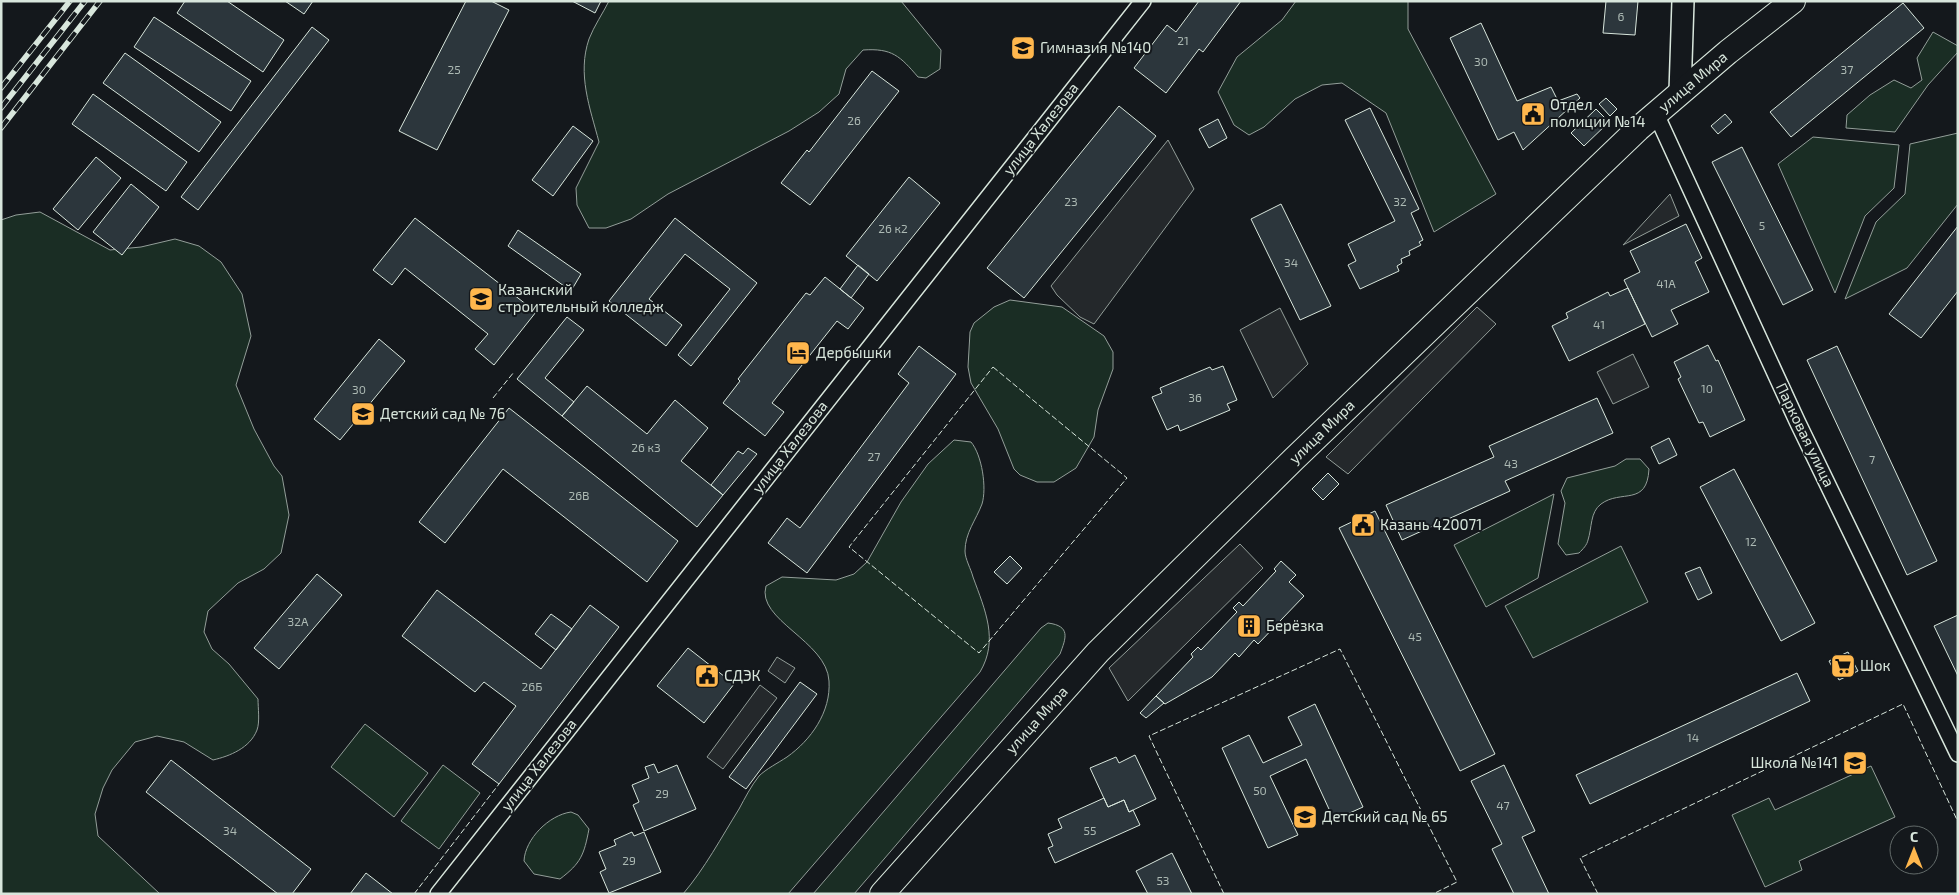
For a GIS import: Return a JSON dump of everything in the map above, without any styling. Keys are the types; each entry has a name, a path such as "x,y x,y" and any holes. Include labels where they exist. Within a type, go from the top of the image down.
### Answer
{"main road":[{"name":"улица Мира","path":"882,894 1098,652 1313,441 1680,92 1793,1"}],"street":[{"name":"улица Халезова","path":"438,894 1143,1"},
{"path":"1680,92 1683,1"},
{"name":"Парковая улица","path":"1656,114 1797,421 1958,754"}],"green space":[{"path":"609,1 901,1 941,50 940,69 926,78 918,77 895,55 881,50 863,50 846,69 839,94 819,112 789,131 668,194 631,219 606,228 589,228 577,205 576,188 599,142 586,91 584,65 589,39"},
{"path":"1296,1 1408,1 1408,29 1496,194 1434,232 1386,113 1342,83 1322,85 1295,99 1264,127 1249,135 1234,125 1218,92 1237,57 1282,20"},
{"path":"1933,32 1958,46 1958,52 1928,85 1895,132 1846,128 1847,115 1870,95 1894,80 1911,88 1922,80 1917,58"},
{"path":"1958,133 1958,204 1907,268 1845,299 1876,222 1905,194 1910,144"},
{"path":"1813,137 1899,145 1894,188 1865,216 1835,293 1778,164"},
{"path":"40,212 110,250 141,247 175,239 199,246 221,262 242,294 251,336 236,385 254,429 274,466 282,476 289,515 281,553 264,569 238,583 208,611 204,632 212,649 229,664 258,699 257,730 250,742 239,750 213,760 184,742 157,736 135,742 112,770 103,788 95,814 98,836 160,894 1,894 1,220 16,215"},
{"path":"1010,300 1062,307 1104,336 1113,352 1113,369 1098,410 1094,437 1076,468 1054,482 1037,482 1020,475 1014,469 998,429 971,383 968,367 970,332 974,323 994,307"},
{"path":"954,440 971,442 978,455 983,472 984,489 982,504 965,544 967,561 982,601 988,625 989,648 980,672 788,894 683,894 712,853 759,776 787,757 804,742 818,724 827,704 829,681 825,667 806,642 771,610 766,598 766,586 782,577 836,580 854,574 867,562 901,502 928,464"},
{"path":"1626,459 1640,459 1649,469 1647,481 1643,488 1638,493 1609,500 1597,507 1586,545 1579,553 1566,555 1558,544 1565,503 1561,491 1567,478 1615,466"},
{"path":"1554,494 1538,578 1486,607 1454,545"},
{"path":"1621,546 1648,602 1533,658 1505,606"},
{"path":"1048,623 1060,627 1065,634 1060,654 854,894 813,894 1041,628"},
{"path":"365,724 428,773 394,817 331,767"},
{"path":"443,765 480,793 439,849 401,821"},
{"path":"1871,766 1895,817 1799,861 1802,870 1765,887 1732,815 1769,798 1775,810"},
{"path":"571,812 578,815 589,829 580,858 573,868 560,879 534,874 524,861 529,844 547,823 563,814"}],"shaded area":[{"path":"1168,140 1194,189 1094,324 1080,317 1057,295 1051,286"},
{"path":"1670,194 1679,216 1623,245"},
{"path":"1477,307 1496,324 1348,474 1326,457"},
{"path":"1280,308 1308,364 1273,398 1240,330"},
{"path":"1633,354 1649,387 1613,404 1597,372"},
{"path":"1240,544 1263,568 1128,701 1109,668"},
{"path":"777,657 795,668 785,683 768,671"},
{"path":"760,685 777,698 723,769 707,757"}],"building":[{"path":"185,1 227,1 284,40 263,72 177,13"},
{"path":"285,1 313,1 304,14"},
{"path":"466,1 491,1 509,10 437,150 399,131"},
{"path":"572,1 601,1 595,13"},
{"path":"1199,1 1241,1 1203,52 1199,49 1166,93 1134,68 1167,25 1176,32"},
{"path":"1606,1 1638,1 1635,35 1603,33"},
{"path":"1903,3 1924,28 1791,137 1770,112"},
{"path":"154,17 251,81 231,111 134,47"},
{"path":"1481,23 1517,101 1551,87 1558,101 1577,94 1580,98 1523,150 1514,132 1498,140 1450,38"},
{"path":"312,27 329,40 198,210 181,197"},
{"path":"125,53 221,122 199,152 103,83"},
{"path":"872,71 899,91 810,205 781,183 807,150 809,152"},
{"path":"93,94 187,162 166,191 72,124"},
{"path":"1606,98 1617,109 1610,116 1599,104"},
{"path":"1119,106 1156,136 1024,298 987,268"},
{"path":"1370,108 1419,209 1411,213 1423,240 1419,242 1421,245 1409,251 1410,255 1401,259 1402,263 1397,266 1399,271 1360,289 1348,265 1356,261 1348,244 1395,221 1345,120"},
{"path":"1596,109 1609,122 1584,146 1571,133"},
{"path":"1725,114 1732,122 1718,134 1711,126"},
{"path":"1218,119 1227,138 1209,148 1199,129"},
{"path":"573,126 593,141 553,196 532,180"},
{"path":"1742,147 1813,290 1783,305 1712,162"},
{"path":"96,157 121,178 78,230 53,209"},
{"path":"909,177 940,203 877,281 846,256"},
{"path":"131,184 159,207 122,255 93,232"},
{"path":"1281,204 1331,306 1300,320 1251,219"},
{"name":"Казанский строительный колледж","path":"415,218 536,312 494,365 475,349 488,334 405,268 392,285 373,270"},
{"path":"675,218 757,283 691,366 678,355 730,289 685,254 649,299 682,325 666,346 609,301"},
{"path":"1686,224 1702,258 1695,262 1709,292 1671,310 1678,324 1652,337 1624,280 1640,272 1630,251"},
{"path":"1958,226 1958,291 1921,338 1889,314"},
{"path":"518,230 581,274 571,291 508,246"},
{"path":"858,265 869,274 851,298 840,289"},
{"path":"825,277 864,308 848,329 837,321 772,403 784,412 765,436 723,403 740,381 738,379 806,293 810,295"},
{"path":"1628,288 1645,324 1569,361 1552,326 1568,318 1566,313 1608,292 1610,296"},
{"path":"567,317 584,330 545,378 574,402 562,416 517,379"},
{"path":"379,339 405,361 340,440 314,419"},
{"path":"1708,345 1716,361 1718,360 1745,420 1710,437 1703,422 1699,423 1678,379 1681,377 1674,362"},
{"path":"919,346 956,374 807,573 768,543 787,518 800,528 909,383 898,374"},
{"path":"1837,346 1937,561 1907,575 1807,360"},
{"path":"1223,366 1237,400 1227,404 1230,410 1180,431 1178,425 1167,430 1152,397 1162,393 1160,388 1210,367 1212,370"},
{"path":"587,386 647,434 675,400 708,428 681,461 723,495 697,527 562,416"},
{"path":"1597,398 1613,433 1505,481 1510,491 1402,540 1386,505 1494,457 1489,446"},
{"path":"509,408 678,541 647,582 503,469 445,543 419,522"},
{"path":"1669,438 1677,455 1659,464 1651,447"},
{"path":"748,448 757,454 723,495 711,485 738,451 743,454"},
{"path":"1734,469 1815,623 1781,641 1700,487"},
{"path":"1328,473 1339,484 1323,500 1312,489"},
{"path":"1375,511 1495,754 1460,771 1339,528"},
{"path":"1010,556 1022,568 1007,584 994,572"},
{"name":"Берёзка","path":"1281,561 1296,575 1289,582 1304,596 1258,644 1254,640 1239,657 1235,653 1212,677 1165,704 1156,696 1193,657 1191,654 1198,647 1201,650 1237,612 1233,608 1239,602 1243,606 1276,571 1274,569"},
{"path":"1700,567 1712,593 1698,600 1685,573"},
{"path":"317,574 342,595 279,669 254,648"},
{"path":"437,590 541,669 590,605 619,627 499,784 472,764 516,706 484,682 475,692 402,636"},
{"path":"551,614 572,629 556,650 535,634"},
{"path":"1958,615 1958,676 1934,626"},
{"path":"688,648 734,684 704,723 657,686"},
{"name":"Шок","path":"1848,652 1858,671 1839,680 1829,661"},
{"path":"1797,673 1810,701 1590,804 1576,775"},
{"path":"800,682 817,694 746,789 729,777"},
{"path":"1156,696 1164,703 1146,718 1140,713"},
{"path":"1315,704 1363,807 1334,820 1306,759 1270,776 1298,835 1268,848 1222,748 1249,735 1263,763 1302,745 1288,717"},
{"path":"1135,755 1156,799 1129,812 1124,800 1108,807 1090,768 1116,757 1119,763"},
{"path":"171,760 311,869 292,894 278,894 146,792"},
{"path":"654,764 658,773 677,765 696,809 644,831 633,805 639,802 632,785 649,778 645,767"},
{"path":"1504,765 1535,831 1522,837 1549,894 1514,894 1492,849 1502,844 1471,781"},
{"path":"1104,798 1108,807 1124,800 1129,812 1133,810 1140,825 1055,863 1048,848 1053,846 1048,834 1062,828 1058,819"},
{"path":"632,832 634,836 644,832 661,872 609,893 600,872 606,869 599,852 616,845 614,840"},
{"path":"1172,853 1192,894 1148,894 1136,871"},
{"path":"366,873 393,894 350,894"}],"railway":[{"path":"1,88 70,1"},
{"path":"1,108 85,1"},
{"path":"1,128 100,1"}],"fence":[{"path":"993,367 1127,478 979,653 849,547 993,367"},
{"path":"493,398 514,372"},
{"path":"1224,894 1149,736 1340,649 1457,882 1433,894"},
{"path":"1598,894 1580,858 1903,704 1958,822"},
{"path":"414,894 499,784"}],"place":[{"name":"Гимназия №140","path":"1023,48"},
{"name":"Отдел полиции №14","path":"1533,114"},
{"name":"Казанский строительный колледж","path":"481,299"},
{"name":"Дербышки","path":"798,353"},
{"name":"Детский сад № 76","path":"363,414"},
{"name":"Казань 420071","path":"1363,525"},
{"name":"Берёзка","path":"1249,626"},
{"name":"Шок","path":"1843,666"},
{"name":"СДЭК","path":"707,676"},
{"name":"Школа №141","path":"1855,763"},
{"name":"Детский сад № 65","path":"1305,817"}]}
